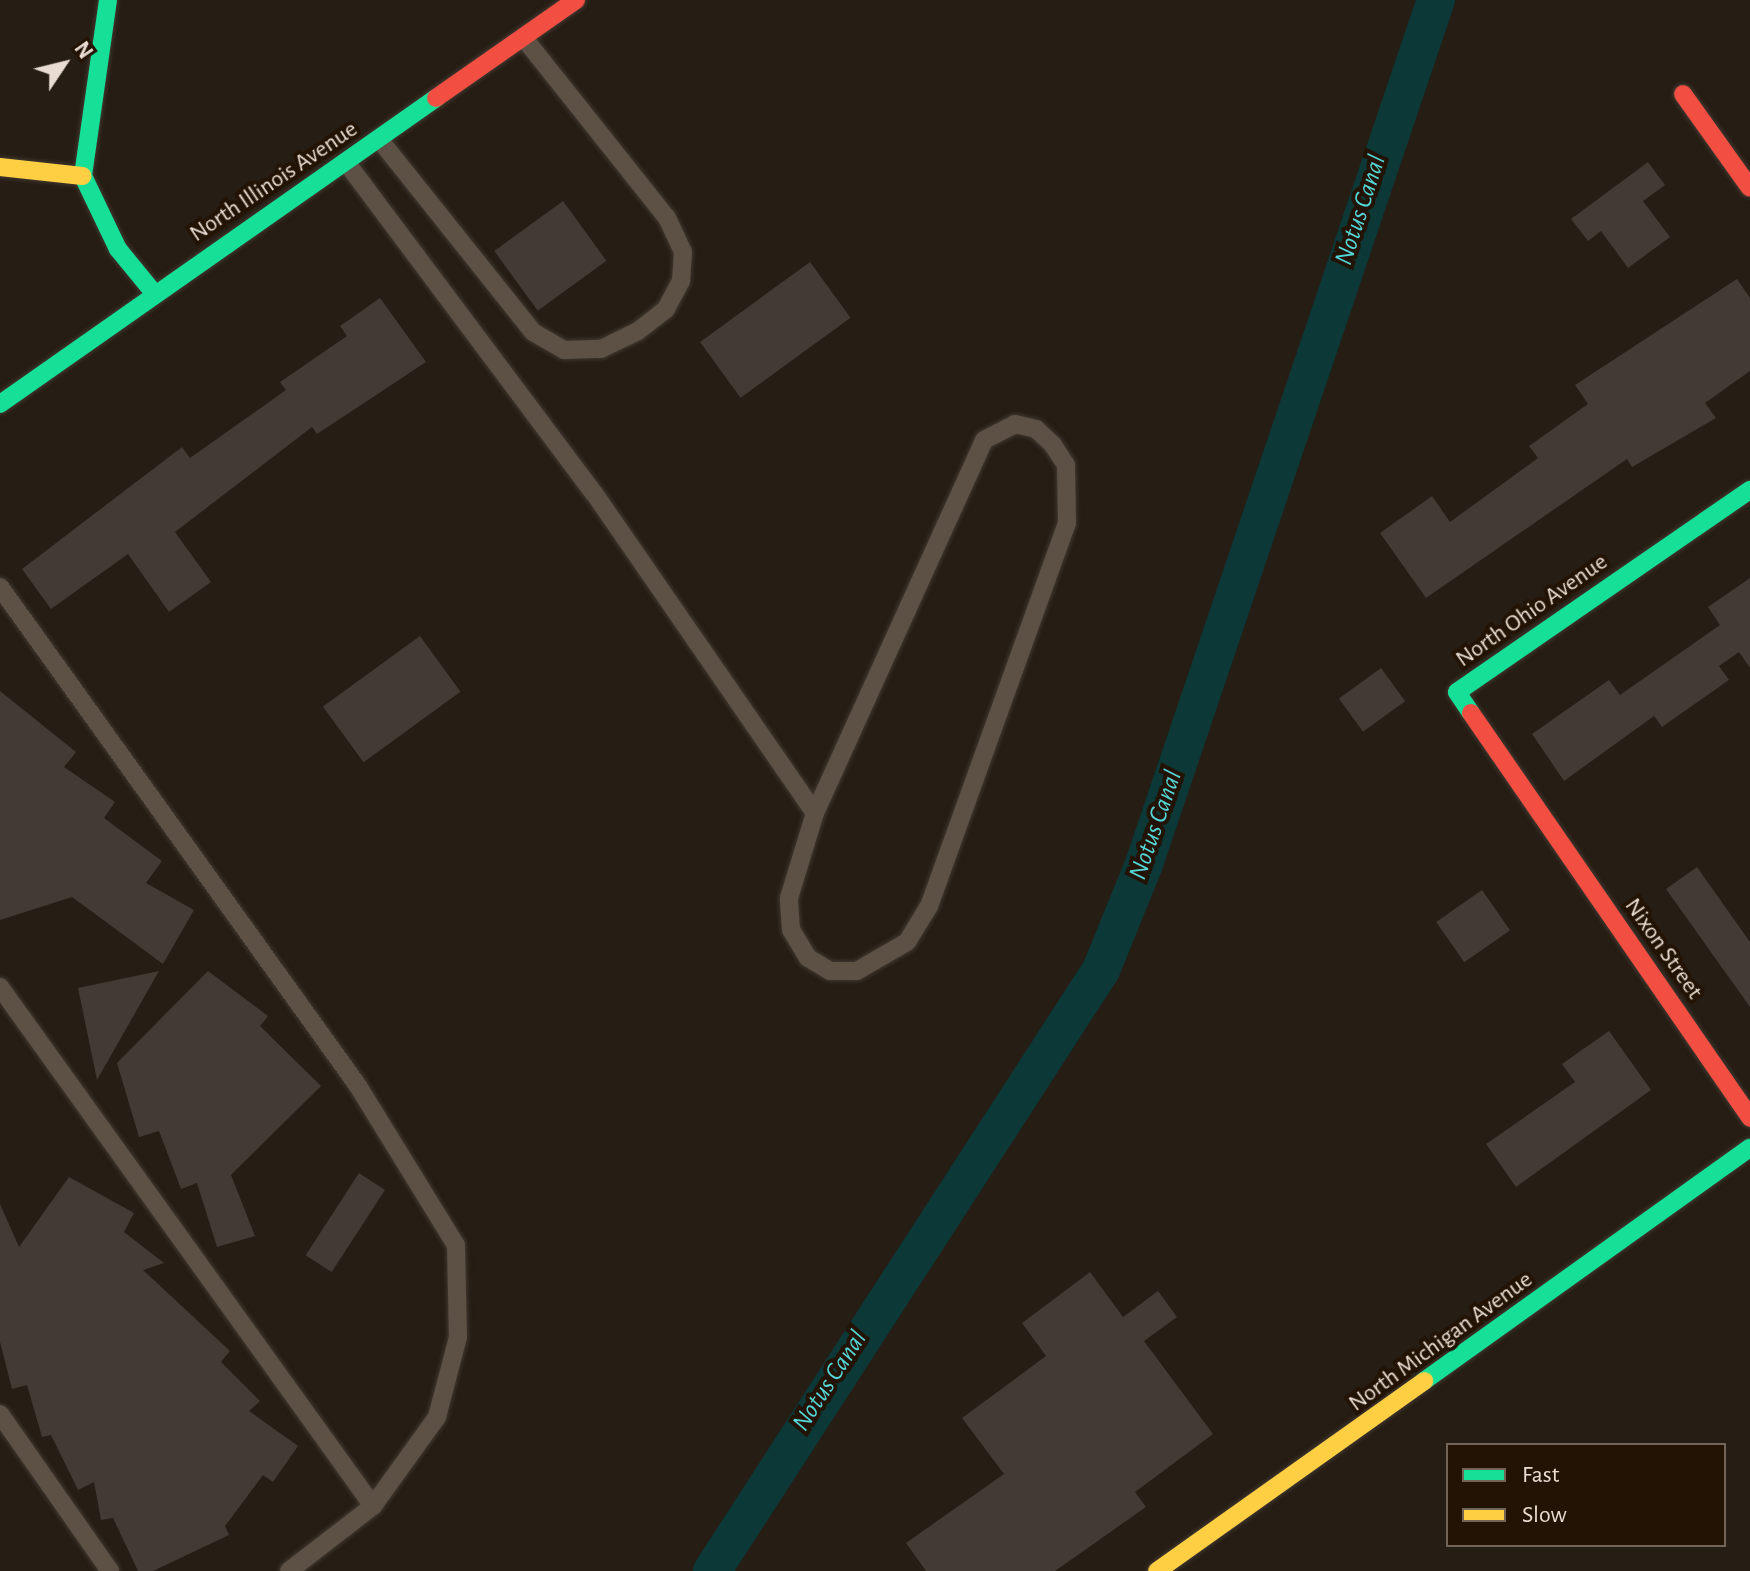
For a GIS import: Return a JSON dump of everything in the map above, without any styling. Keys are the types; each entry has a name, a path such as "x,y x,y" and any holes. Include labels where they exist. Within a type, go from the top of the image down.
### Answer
{"street":[{"path":"108,0 83,176 118,249 154,293"},
{"name":"North Illinois Avenue","path":"0,404 154,293 576,0"},
{"path":"1683,94 1750,188"},
{"path":"0,167 83,176"},
{"name":"North Ohio Avenue","path":"1536,807 1457,692 1750,490"},
{"name":"Nixon Street","path":"1536,807 1750,1118"},
{"name":"North Michigan Avenue","path":"1157,1571 1750,1148"}],"lane":[{"path":"379,139 533,332 564,350 601,349 638,331 676,290 683,252 667,218 523,37"},
{"path":"346,162 594,493 815,813"},
{"path":"1015,424 1036,429 1066,465 1070,493 1054,568 929,906 907,942 857,971 830,971 808,958 791,930 789,898 815,813 984,440 1015,424"},
{"path":"0,587 358,1086 456,1245 458,1337 437,1417 373,1506 289,1571"},
{"path":"0,987 373,1506"},
{"path":"0,1414 110,1571"}],"building":[{"path":"1648,162 1665,185 1643,201 1670,237 1628,268 1601,231 1588,241 1571,219"},
{"path":"563,201 606,261 538,311 494,251"},
{"path":"810,262 851,318 741,398 700,342"},
{"path":"1737,279 1750,298 1750,371 1705,403 1716,418 1632,467 1627,459 1426,598 1380,533 1432,496 1450,522 1538,458 1529,446 1588,404 1575,385"},
{"path":"380,298 426,362 317,434 312,427 175,532 211,582 169,612 128,554 51,609 22,569 182,447 190,458 286,390 280,382 347,336 340,326"},
{"path":"1750,578 1750,668 1739,652 1719,666 1729,680 1662,727 1654,716 1564,781 1532,734 1609,680 1620,695 1720,625 1708,607"},
{"path":"420,636 461,692 363,762 323,707"},
{"path":"1381,668 1405,701 1363,732 1339,699"},
{"path":"0,691 76,752 64,767 115,802 104,818 162,861 146,883 194,910 163,964 72,897 0,920"},
{"path":"1697,867 1750,942 1750,1007 1666,889"},
{"path":"1482,890 1510,930 1464,962 1436,922"},
{"path":"159,971 97,1080 78,988"},
{"path":"208,971 268,1016 260,1026 321,1086 231,1175 255,1236 217,1247 197,1183 181,1189 159,1131 139,1137 117,1063"},
{"path":"1609,1031 1651,1090 1516,1187 1486,1144 1575,1082 1562,1064"},
{"path":"359,1173 385,1190 332,1272 306,1255"},
{"path":"69,1177 134,1213 124,1232 164,1263 143,1270 230,1351 221,1362 260,1401 249,1411 298,1446 273,1482 263,1475 225,1526 229,1535 153,1571 138,1571 113,1518 101,1520 94,1482 78,1490 51,1435 42,1437 27,1385 12,1389 0,1342 0,1204 19,1247"},
{"path":"1090,1272 1123,1317 1158,1291 1177,1317 1144,1341 1213,1434 1135,1492 1146,1507 1055,1571 926,1571 906,1543 1004,1474 962,1418 1046,1356 1022,1323"}],"waterway":[{"name":"Notus Canal","path":"712,1571 1101,970 1144,864 1436,0"}],"traffic: fast":[{"path":"108,0 83,176 118,249 154,293"},
{"path":"0,404 436,98"},
{"path":"1471,713 1457,692 1750,490"},
{"path":"1424,1381 1750,1148"}],"traffic: slow":[{"path":"0,167 83,176"},
{"path":"1157,1571 1424,1381"}],"traffic: jam":[{"path":"436,98 576,0"},
{"path":"1683,94 1750,188"},
{"path":"1471,713 1750,1118"}]}
